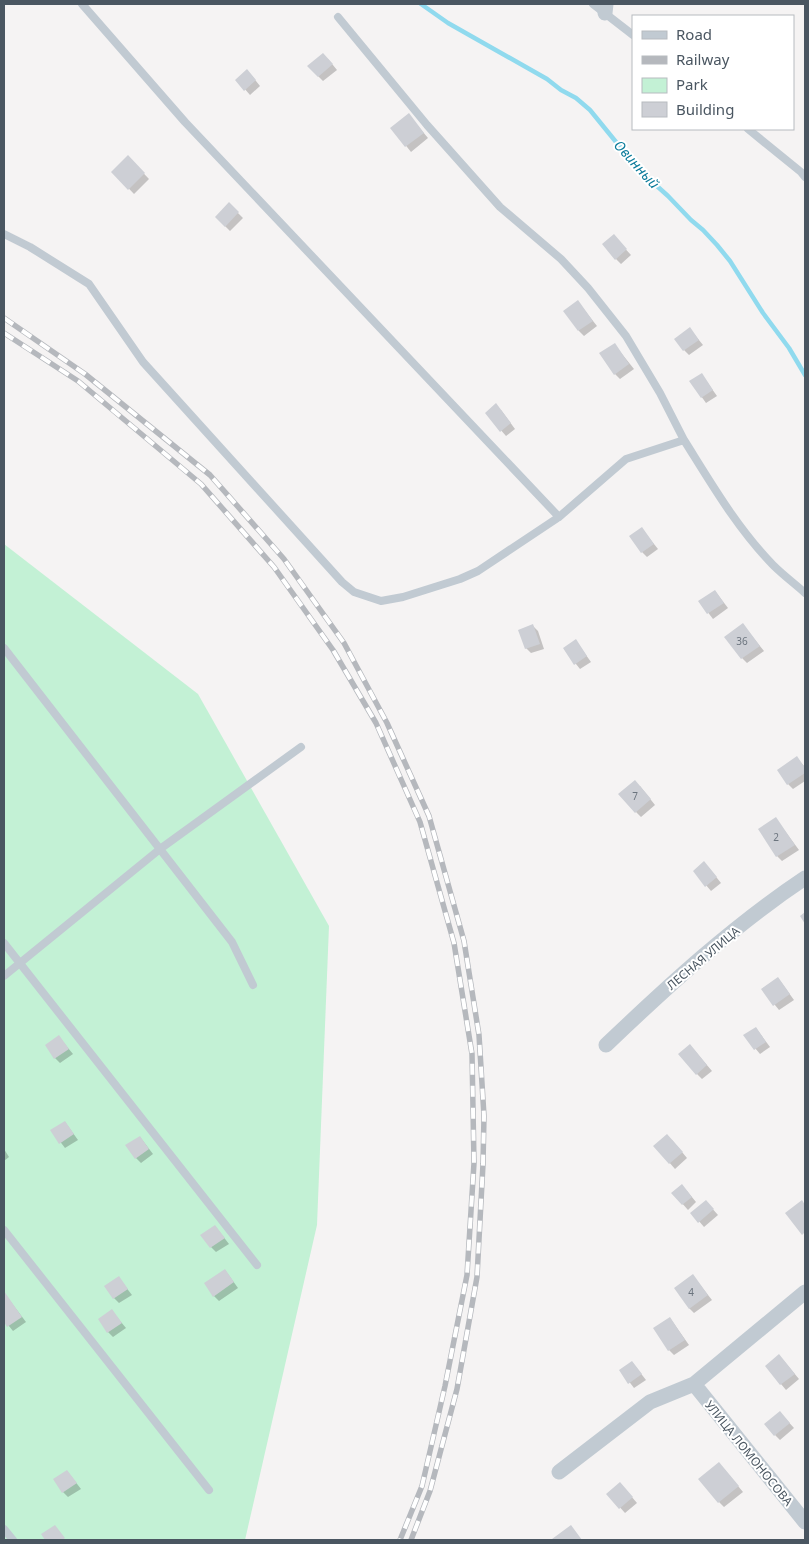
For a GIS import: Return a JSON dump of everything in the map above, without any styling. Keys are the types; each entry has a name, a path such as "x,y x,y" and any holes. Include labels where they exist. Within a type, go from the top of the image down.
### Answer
{"street":[{"name":"ЛЕСНАЯ УЛИЦА","path":"606,1045 671,983 771,901 805,878"},
{"path":"559,1472 650,1402 694,1384 805,1292"},
{"name":"УЛИЦА ЛОМОНОСОВА","path":"694,1384 805,1522"}],"lane":[{"path":"82,4 185,122 559,517"},
{"path":"601,7 632,34"},
{"path":"338,17 427,125 500,207 561,259 588,288 626,336 660,393 684,440 719,497 750,540 774,566 805,593"},
{"path":"749,130 802,172 805,177"},
{"path":"4,234 30,247 89,284 143,362 342,582 354,592 381,601 403,597 460,579 478,571 559,517 626,459 684,440"},
{"path":"4,648 232,942 253,985"},
{"path":"4,976 160,849 301,747"},
{"path":"4,943 257,1265"},
{"path":"4,1230 209,1490"},
{"path":"4,1529 13,1540"}],"green space":[{"path":"4,544 198,694 329,926 317,1225 245,1540 4,1540"}],"building":[{"path":"323,53 333,64 318,77 307,66"},
{"path":"247,69 256,80 244,91 235,80"},
{"path":"409,113 424,133 405,147 390,128"},
{"path":"128,155 145,173 128,190 111,172"},
{"path":"229,202 239,212 225,227 215,217"},
{"path":"614,234 627,249 615,260 602,244"},
{"path":"578,300 593,321 578,331 563,311"},
{"path":"690,327 699,340 683,351 674,339"},
{"path":"615,343 629,364 614,375 599,353"},
{"path":"702,373 713,390 701,398 689,381"},
{"path":"496,403 511,423 500,432 485,413"},
{"path":"642,527 654,544 641,553 629,536"},
{"path":"715,590 724,603 707,614 698,601"},
{"path":"743,623 760,646 741,659 724,637"},
{"path":"533,624 540,644 525,649 518,630"},
{"path":"576,639 587,656 574,665 563,648"},
{"path":"797,756 805,768 805,773 787,785 777,770"},
{"path":"635,780 651,799 635,813 618,794"},
{"path":"776,817 795,845 776,857 758,829"},
{"path":"704,861 717,877 705,887 693,871"},
{"path":"805,912 805,924 800,916"},
{"path":"778,977 790,994 773,1006 761,989"},
{"path":"756,1027 766,1042 754,1050 743,1035"},
{"path":"59,1035 69,1049 54,1059 45,1045"},
{"path":"690,1044 707,1065 696,1075 678,1054"},
{"path":"65,1121 74,1134 59,1144 50,1130"},
{"path":"667,1134 683,1152 669,1164 653,1146"},
{"path":"140,1136 149,1149 135,1159 125,1145"},
{"path":"682,1184 692,1197 682,1205 671,1193"},
{"path":"706,1200 714,1209 698,1223 690,1213"},
{"path":"802,1200 805,1205 805,1232 802,1235 785,1213"},
{"path":"215,1225 225,1238 210,1248 200,1235"},
{"path":"225,1269 234,1282 213,1297 204,1283"},
{"path":"693,1274 708,1295 689,1309 674,1288"},
{"path":"119,1276 128,1289 113,1299 104,1286"},
{"path":"4,1291 22,1317 7,1327 4,1322"},
{"path":"112,1309 122,1323 107,1333 98,1319"},
{"path":"670,1317 685,1340 668,1351 653,1328"},
{"path":"779,1354 795,1374 780,1385 765,1366"},
{"path":"632,1361 642,1374 628,1384 619,1370"},
{"path":"780,1411 790,1423 774,1436 764,1424"},
{"path":"719,1462 739,1486 718,1503 698,1479"},
{"path":"67,1470 77,1483 62,1493 53,1479"},
{"path":"620,1482 633,1497 619,1509 606,1494"},
{"path":"55,1525 65,1538 62,1540 45,1540 41,1534"},
{"path":"571,1525 582,1540 552,1539"}],"waterway":[{"name":"Овинный","path":"421,4 448,23 547,79 561,90 576,98 590,110 638,169 703,230 730,261 805,375"}],"railway":[{"path":"4,318 85,374 210,475 284,559 344,643 387,723 429,816 464,941 479,1035 484,1116 483,1164 477,1277 457,1389 430,1491 411,1540"},
{"path":"4,333 78,381 201,484 274,567 333,650 376,723 420,822 454,943 472,1054 474,1163 467,1275 445,1386 422,1486 400,1540"}]}
